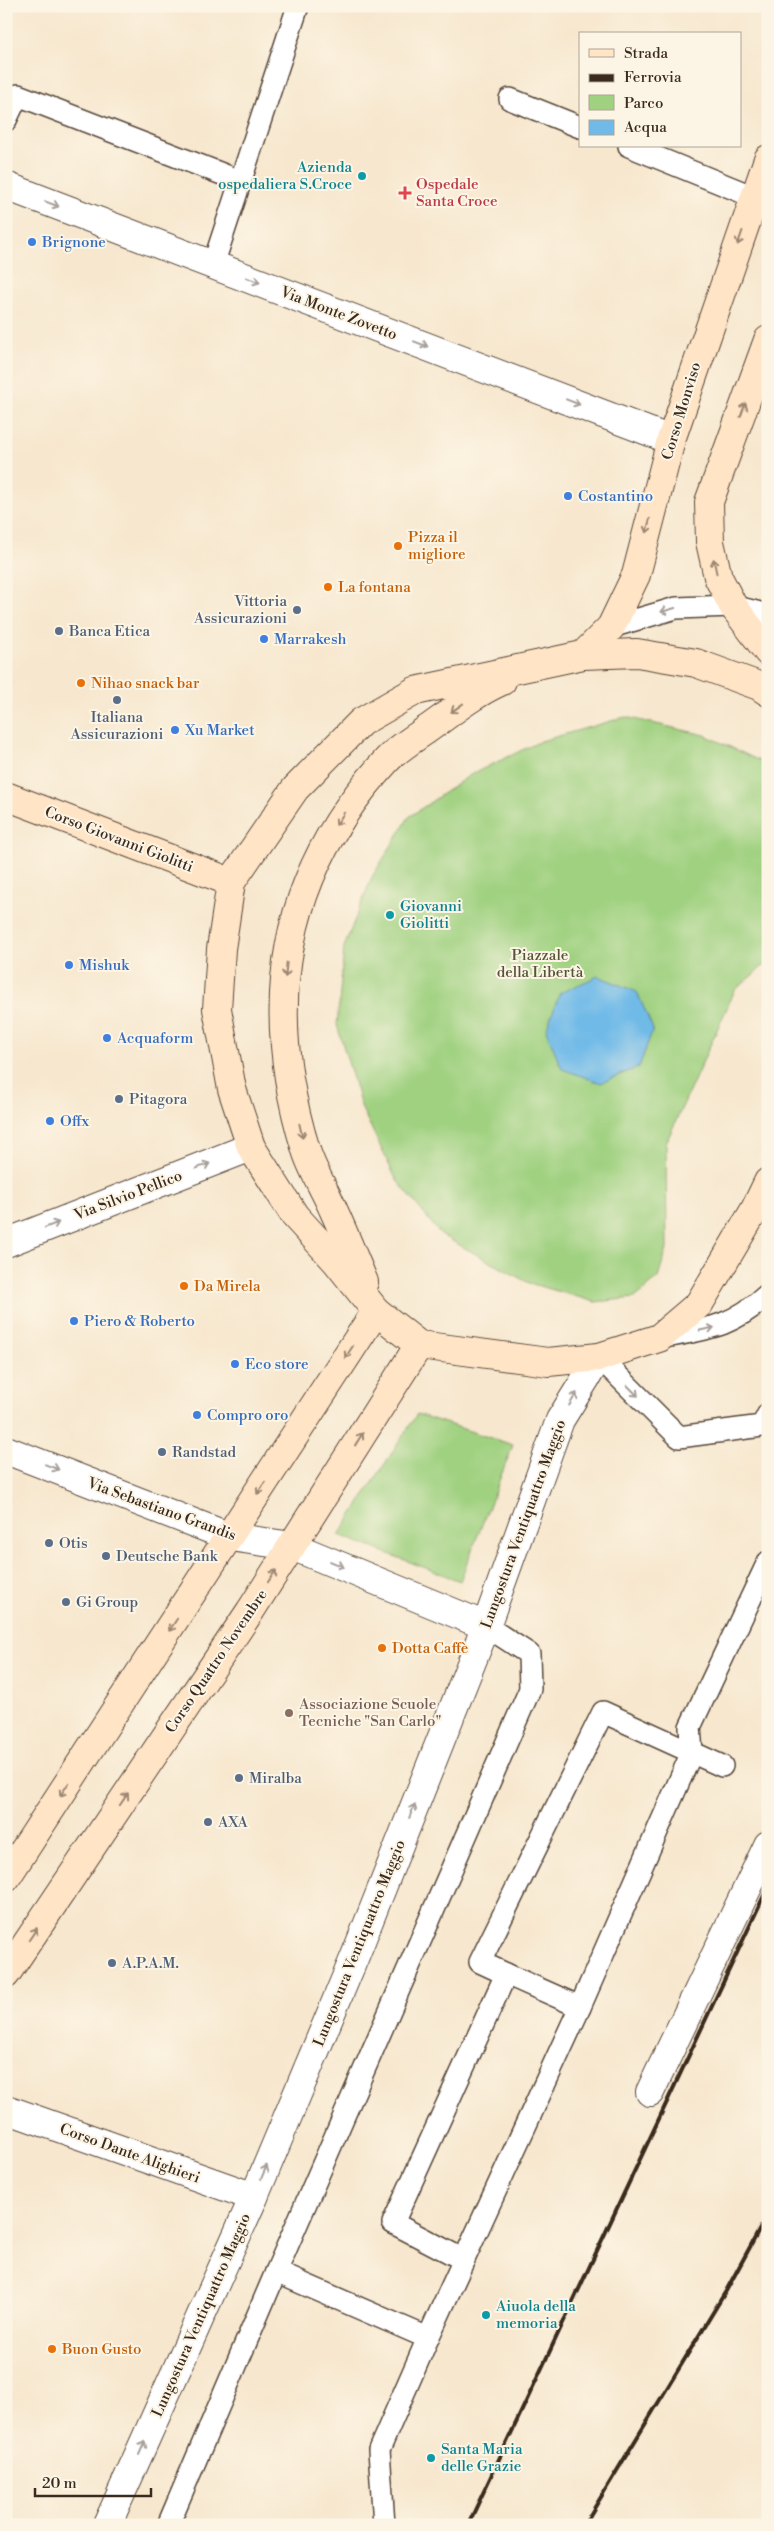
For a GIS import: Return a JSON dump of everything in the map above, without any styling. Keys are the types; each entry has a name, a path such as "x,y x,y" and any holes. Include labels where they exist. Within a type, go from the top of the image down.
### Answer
{"main road":[{"name":"Corso Monviso","path":"583,655 611,627 636,575 671,440 768,159"},
{"path":"768,340 709,502 710,542 718,577 733,606 768,652"},
{"path":"768,692 759,686 696,663 637,653 583,655 415,691 361,722 296,789 231,882 221,949 217,1009 232,1089 251,1147 295,1216 336,1261 376,1311 419,1345 548,1362 599,1357 660,1338 699,1304 754,1212 768,1182"},
{"path":"376,1311 334,1209 306,1152 288,1074 283,1010 288,944 310,874 340,817 388,758 478,692 546,662"},
{"name":"Corso Giovanni Giolitti","path":"6,796 231,882"},
{"path":"6,1878 376,1311"},
{"name":"Corso Quattro Novembre","path":"6,1974 292,1546 419,1345"}],"street":[{"name":"Via Monte Zovetto","path":"6,186 671,440"},
{"name":"Via Silvio Pellico","path":"6,1243 251,1147"},
{"name":"Lungostura Ventiquattro Maggio","path":"107,2525 254,2197 355,1956 486,1626 560,1420 599,1357"},
{"name":"Via Sebastiano Grandis","path":"6,1450 230,1537 292,1546 486,1626"},
{"path":"650,2092 768,1845"},
{"name":"Corso Dante Alighieri","path":"6,2109 254,2197"}],"lane":[{"path":"213,265 298,6"},
{"path":"6,120 18,95 240,181"},
{"path":"510,99 579,127"},
{"path":"634,148 754,197"},
{"path":"611,627 676,608 733,606 768,615"},
{"path":"660,1338 715,1328 748,1312 768,1294"},
{"path":"599,1357 679,1437 762,1426 768,1414"},
{"path":"384,2525 379,2450 428,2338 580,2007 692,1752 690,1727 768,1562"},
{"path":"168,2525 276,2272 530,1690 528,1654 486,1626"},
{"path":"580,2007 480,1962 603,1712 722,1766"},
{"path":"464,2260 393,2223 506,1974"},
{"path":"276,2272 428,2338"}],"green space":[{"name":"Piazzale della Libertà","path":"625,717 705,735 768,765 768,962 735,990 666,1143 667,1249 658,1278 635,1298 595,1302 529,1283 441,1235 396,1179 362,1109 337,1025 344,947 372,877 409,817 470,775 541,741"},
{"path":"417,1414 513,1445 460,1581 339,1535"}],"water":[{"path":"598,976 637,992 653,1029 639,1067 601,1083 562,1069 546,1030 560,993"}],"railway":[{"path":"468,2525 768,1887"},
{"path":"584,2525 726,2291 768,2214"}],"place":[{"name":"Azienda ospedaliera S.Croce","path":"362,176"},
{"name":"Ospedale Santa Croce","path":"405,193"},
{"name":"Brignone","path":"32,242"},
{"name":"Costantino","path":"568,496"},
{"name":"Pizza il migliore","path":"398,546"},
{"name":"La fontana","path":"328,587"},
{"name":"Vittoria Assicurazioni","path":"297,610"},
{"name":"Banca Etica","path":"59,631"},
{"name":"Marrakesh","path":"264,639"},
{"name":"Nihao snack bar","path":"81,683"},
{"name":"Italiana Assicurazioni","path":"117,700"},
{"name":"Xu Market","path":"175,730"},
{"name":"Giovanni Giolitti","path":"390,915"},
{"name":"Mishuk","path":"69,965"},
{"name":"Acquaform","path":"107,1038"},
{"name":"Pitagora","path":"119,1099"},
{"name":"Offx","path":"50,1121"},
{"name":"Da Mirela","path":"184,1286"},
{"name":"Piero & Roberto","path":"74,1321"},
{"name":"Eco store","path":"235,1364"},
{"name":"Compro oro","path":"197,1415"},
{"name":"Randstad","path":"162,1452"},
{"name":"Otis","path":"49,1543"},
{"name":"Deutsche Bank","path":"106,1556"},
{"name":"Gi Group","path":"66,1602"},
{"name":"Dotta Caffè","path":"382,1648"},
{"name":"Associazione Scuole Tecniche \"San Carlo\"","path":"289,1713"},
{"name":"Miralba","path":"239,1778"},
{"name":"AXA","path":"208,1822"},
{"name":"A.P.A.M.","path":"112,1963"},
{"name":"Aiuola della memoria","path":"486,2315"},
{"name":"Buon Gusto","path":"52,2349"},
{"name":"Santa Maria delle Grazie","path":"431,2458"}]}
